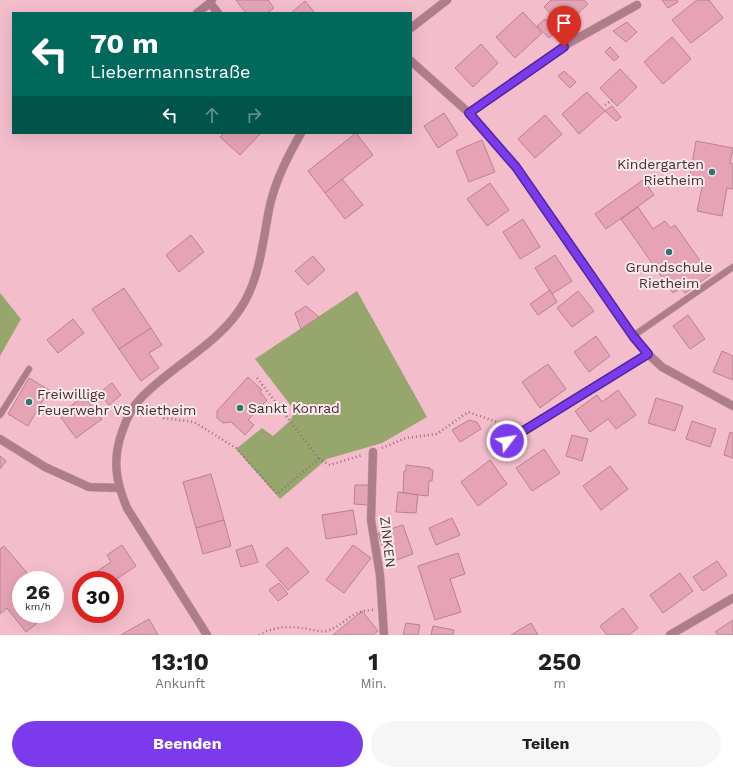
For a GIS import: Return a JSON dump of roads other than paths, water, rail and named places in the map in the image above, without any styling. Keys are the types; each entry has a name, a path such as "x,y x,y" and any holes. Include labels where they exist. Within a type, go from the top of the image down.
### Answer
{"street":[{"path":"412,27 447,0"},
{"path":"198,12 211,1 217,12"},
{"path":"469,113 569,43 637,5"},
{"path":"412,62 469,113 516,167 633,336 648,354 662,367 733,406"},
{"path":"207,635 141,532 119,488 115,467 119,441 127,418 140,398 214,338 245,302 258,272 270,204 280,174 300,134"},
{"path":"507,441 648,354"},
{"path":"0,440 45,467 89,487 119,488"},
{"name":"ZINKEN","path":"373,452 371,520 383,609 384,635"},
{"path":"670,635 733,598"}],"lane":[{"path":"633,336 733,267"},
{"path":"0,416 29,369"}],"place":[{"name":"Kindergarten Rietheim","path":"712,172"},
{"name":"Grundschule Rietheim","path":"669,252"},
{"name":"Freiwillige Feuerwehr VS Rietheim","path":"29,402"},
{"name":"Sankt Konrad","path":"240,408"}]}
